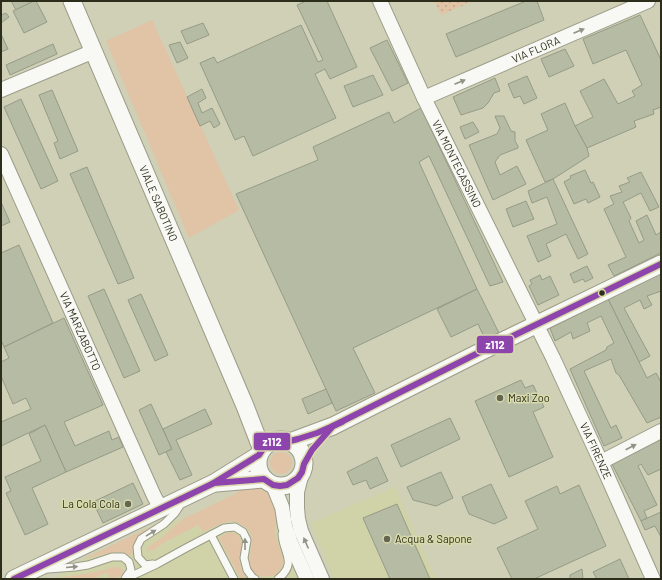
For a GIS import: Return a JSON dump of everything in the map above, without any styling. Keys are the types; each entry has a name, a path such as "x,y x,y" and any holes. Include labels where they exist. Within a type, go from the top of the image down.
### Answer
{"street":[{"name":"VIALE SABOTINO","path":"72,1 245,406 260,453"},
{"name":"VIA MONTECASSINO","path":"380,1 424,98 536,325"},
{"name":"VIA FLORA","path":"424,98 648,1"},
{"path":"1,90 94,51"},
{"name":"VIA MARZABOTTO","path":"1,154 154,496 161,508"},
{"path":"14,579 214,483 260,453 266,445 272,441 284,441 333,426 480,352 661,264"},
{"name":"VIA FIRENZE","path":"536,325 600,462 652,579"},
{"name":"VIALE SABOTINO","path":"245,406 262,424 284,441"},
{"path":"214,483 268,482 280,486 293,482 298,478 312,450 333,426"},
{"path":"600,462 661,431"},
{"path":"284,441 296,446 303,457 303,468 297,492 298,519 300,531 322,579"},
{"path":"260,453 258,462 260,474 268,482 282,507 285,526 306,579"}],"lane":[{"path":"157,564 145,565 138,557 138,547 141,538 164,524 175,513 185,497"},
{"path":"278,579 283,575 288,565 288,557 282,537 283,514"},
{"path":"125,579 157,564 224,528 235,527 243,532 247,540 244,558 247,570 255,579"},
{"path":"211,535 234,579"},
{"path":"33,570 75,567 88,565 112,557 123,557 129,562 131,570 125,579"}],"shaded area":[{"path":"434,1 473,1 441,15"},
{"path":"152,20 239,210 189,238 106,41"},
{"path":"281,452 285,453 291,459 291,467 285,473 281,474 277,473 271,467 270,463 271,459 277,453"},
{"path":"247,485 268,493 301,579 54,579 83,559 157,524 183,519 235,494"},
{"path":"247,485 265,491 277,504 278,517 275,535 282,554 283,564 276,575 262,576 254,573 250,566 252,536 240,523 230,521 217,525 203,532 198,525 153,550 147,551 147,548 164,536 183,519 235,494"},
{"path":"395,487 436,579 334,579 311,523"},
{"path":"157,524 139,536 134,544 132,556 121,552 108,553 83,559"},
{"path":"229,532 237,534 241,542 240,562 242,571 248,579 241,579 219,538"},
{"path":"115,567 121,568 124,574 114,579 110,579 107,572 93,579 54,579 96,572"}],"building":[{"path":"11,1 34,1 16,10"},
{"path":"36,1 47,22 24,33 13,11"},
{"path":"306,1 327,1 357,67 330,79 325,69 315,74 336,118 253,156 244,136 235,140 200,63 214,57 217,63 301,25 318,62 323,60 297,5"},
{"path":"526,1 537,1 544,20 456,57 446,34"},
{"path":"6,13 9,17 1,23 1,15"},
{"path":"640,15 661,60 661,107 653,110 654,114 634,121 636,127 587,148 575,126 593,117 580,91 604,79 618,104 635,96 632,91 642,85 626,50 593,64 583,39"},
{"path":"203,23 209,35 187,44 181,31"},
{"path":"1,34 8,49 1,52"},
{"path":"387,40 408,83 392,91 370,48"},
{"path":"180,42 188,58 177,63 169,45"},
{"path":"53,44 57,54 10,75 6,65"},
{"path":"565,49 574,66 549,77 541,59"},
{"path":"373,75 383,95 353,107 344,86"},
{"path":"527,76 537,98 524,104 520,96 514,98 508,84"},
{"path":"495,78 500,91 494,93 483,108 461,115 453,97"},
{"path":"202,89 206,98 198,103 202,113 212,108 220,124 214,128 210,121 200,126 187,97"},
{"path":"52,90 78,151 60,159 54,143 58,141 39,95"},
{"path":"21,99 58,181 41,189 4,107"},
{"path":"565,103 587,148 589,156 553,179 545,182 526,140 548,130 541,114"},
{"path":"421,108 503,282 490,286 429,156 419,162 477,289 353,348 375,393 336,411 236,194 318,160 313,147 389,112 394,123"},
{"path":"495,116 504,116 511,131 515,132 515,141 518,146 518,148 500,155 495,162 500,175 517,166 526,184 493,200 469,145 497,134 500,128"},
{"path":"473,122 479,132 465,139 460,127"},
{"path":"87,167 134,278 118,284 70,174"},
{"path":"585,170 600,197 588,203 586,199 574,204 564,182 571,178 570,176"},
{"path":"641,172 659,207 650,211 641,193 623,202 631,218 629,221 639,243 644,240 636,221 647,215 656,235 661,232 661,253 614,276 608,265 626,257 604,209 614,204 610,196 622,192 619,186 630,182 627,178"},
{"path":"553,179 588,254 578,259 566,234 546,244 551,256 538,262 527,236 557,224 547,197 532,203 528,191"},
{"path":"526,201 534,219 513,227 506,209"},
{"path":"1,202 10,222 1,226"},
{"path":"19,245 53,323 4,347 1,342 1,253"},
{"path":"587,266 593,278 585,282 583,279 574,283 570,274"},
{"path":"661,273 661,291 647,296 652,305 644,309 640,300 624,308 650,356 639,362 608,299"},
{"path":"540,275 542,280 550,276 559,295 538,305 529,286 532,284 530,280"},
{"path":"104,289 140,371 124,378 88,296"},
{"path":"477,289 499,333 485,339 478,324 451,337 437,309"},
{"path":"141,294 168,355 155,361 128,300"},
{"path":"608,299 647,378 656,373 661,382 661,417 647,423 619,375 616,373 611,359 584,371 611,428 616,425 622,438 604,446 570,369 606,350 607,347 614,343 601,316 587,323 590,331 573,339 571,332 555,341 550,328"},
{"path":"64,318 103,405 64,422 75,446 109,431 112,440 119,437 123,447 66,472 45,425 1,446 1,422 31,409 26,398 13,404 1,376 1,362 9,358 4,347"},
{"path":"521,380 525,388 533,385 544,407 533,412 553,457 509,477 475,401"},
{"path":"326,389 332,403 308,414 302,399"},
{"path":"151,404 172,449 159,455 139,410"},
{"path":"205,409 212,424 176,440 192,475 180,480 166,452 172,449 163,429"},
{"path":"450,418 460,439 401,467 391,445"},
{"path":"45,425 66,472 32,488 48,524 25,535 6,493 11,491 5,477 41,461 29,434"},
{"path":"661,439 661,469 648,475 641,464 638,466 657,505 644,511 647,518 641,521 611,462"},
{"path":"377,457 388,481 370,489 366,480 353,485 347,472"},
{"path":"441,472 453,498 436,506 413,500 407,487"},
{"path":"133,483 143,504 103,523 93,502"},
{"path":"491,484 507,518 494,524 469,514 462,497"},
{"path":"579,485 606,546 534,579 512,579 497,548 538,529 525,501 557,486 560,494"},
{"path":"397,504 430,579 390,579 363,518"},
{"path":"661,512 661,537 655,526 645,530 641,521"},
{"path":"620,559 629,579 597,579 593,572"},
{"path":"582,569 583,579 570,579 570,575"}],"transit line":[{"name":"z112","path":"14,579 214,483 264,479 273,485 287,485 298,478 312,450 333,426 480,352 661,264"},
{"name":"z112","path":"212,484 259,455 265,446 271,442 277,440 290,441 298,439 317,433 342,422"}],"place":[{"name":"Maxi Zoo","path":"500,398"},
{"name":"La Cola Cola","path":"128,504"},
{"name":"Acqua & Sapone","path":"387,539"}]}
